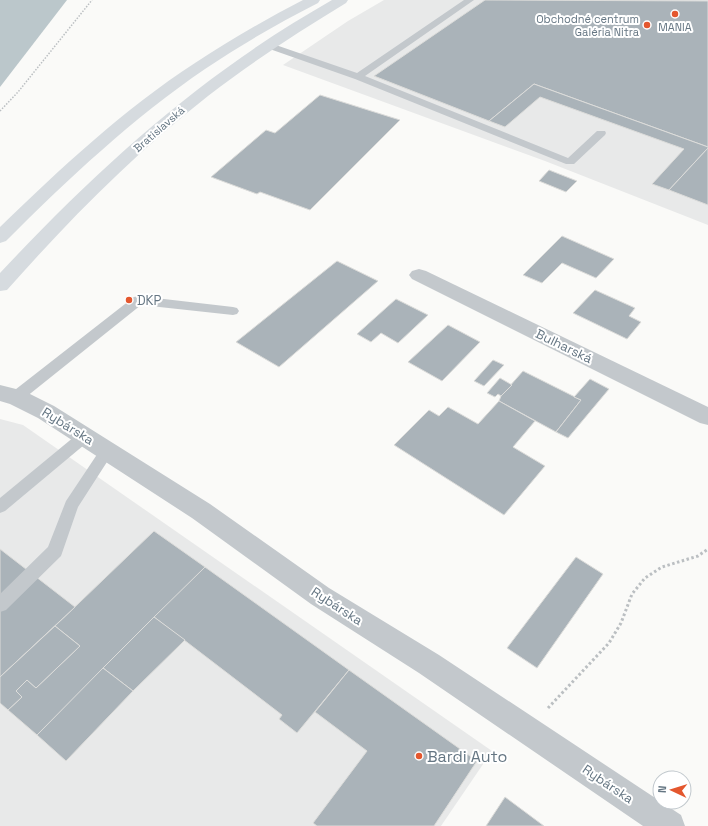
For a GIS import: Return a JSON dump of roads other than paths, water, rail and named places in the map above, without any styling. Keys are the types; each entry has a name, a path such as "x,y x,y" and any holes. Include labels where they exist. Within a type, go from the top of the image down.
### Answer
{"main road":[{"name":"Bratislavská","path":"0,237 61,177 165,91 231,46 313,0"},
{"name":"Bratislavská","path":"0,285 91,191 132,152 223,76 267,45 341,0"},
{"path":"102,142 132,152"}],"street":[{"name":"Bulharská","path":"419,275 708,417"},
{"name":"Rybárska","path":"8,395 46,412 201,511 320,596 429,664 670,826"}],"lane":[{"path":"358,77 470,0"},
{"path":"267,45 358,77 570,162 601,133"},
{"path":"8,395 138,300 232,311"},
{"path":"0,508 84,436"},
{"path":"0,605 55,551 71,505 107,451"}],"place":[{"name":"MANIA","path":"675,14"},
{"name":"Obchodné centrum Galéria Nitra","path":"647,25"},
{"name":"DKP","path":"129,300"},
{"name":"Bardi Auto","path":"419,756"}]}
